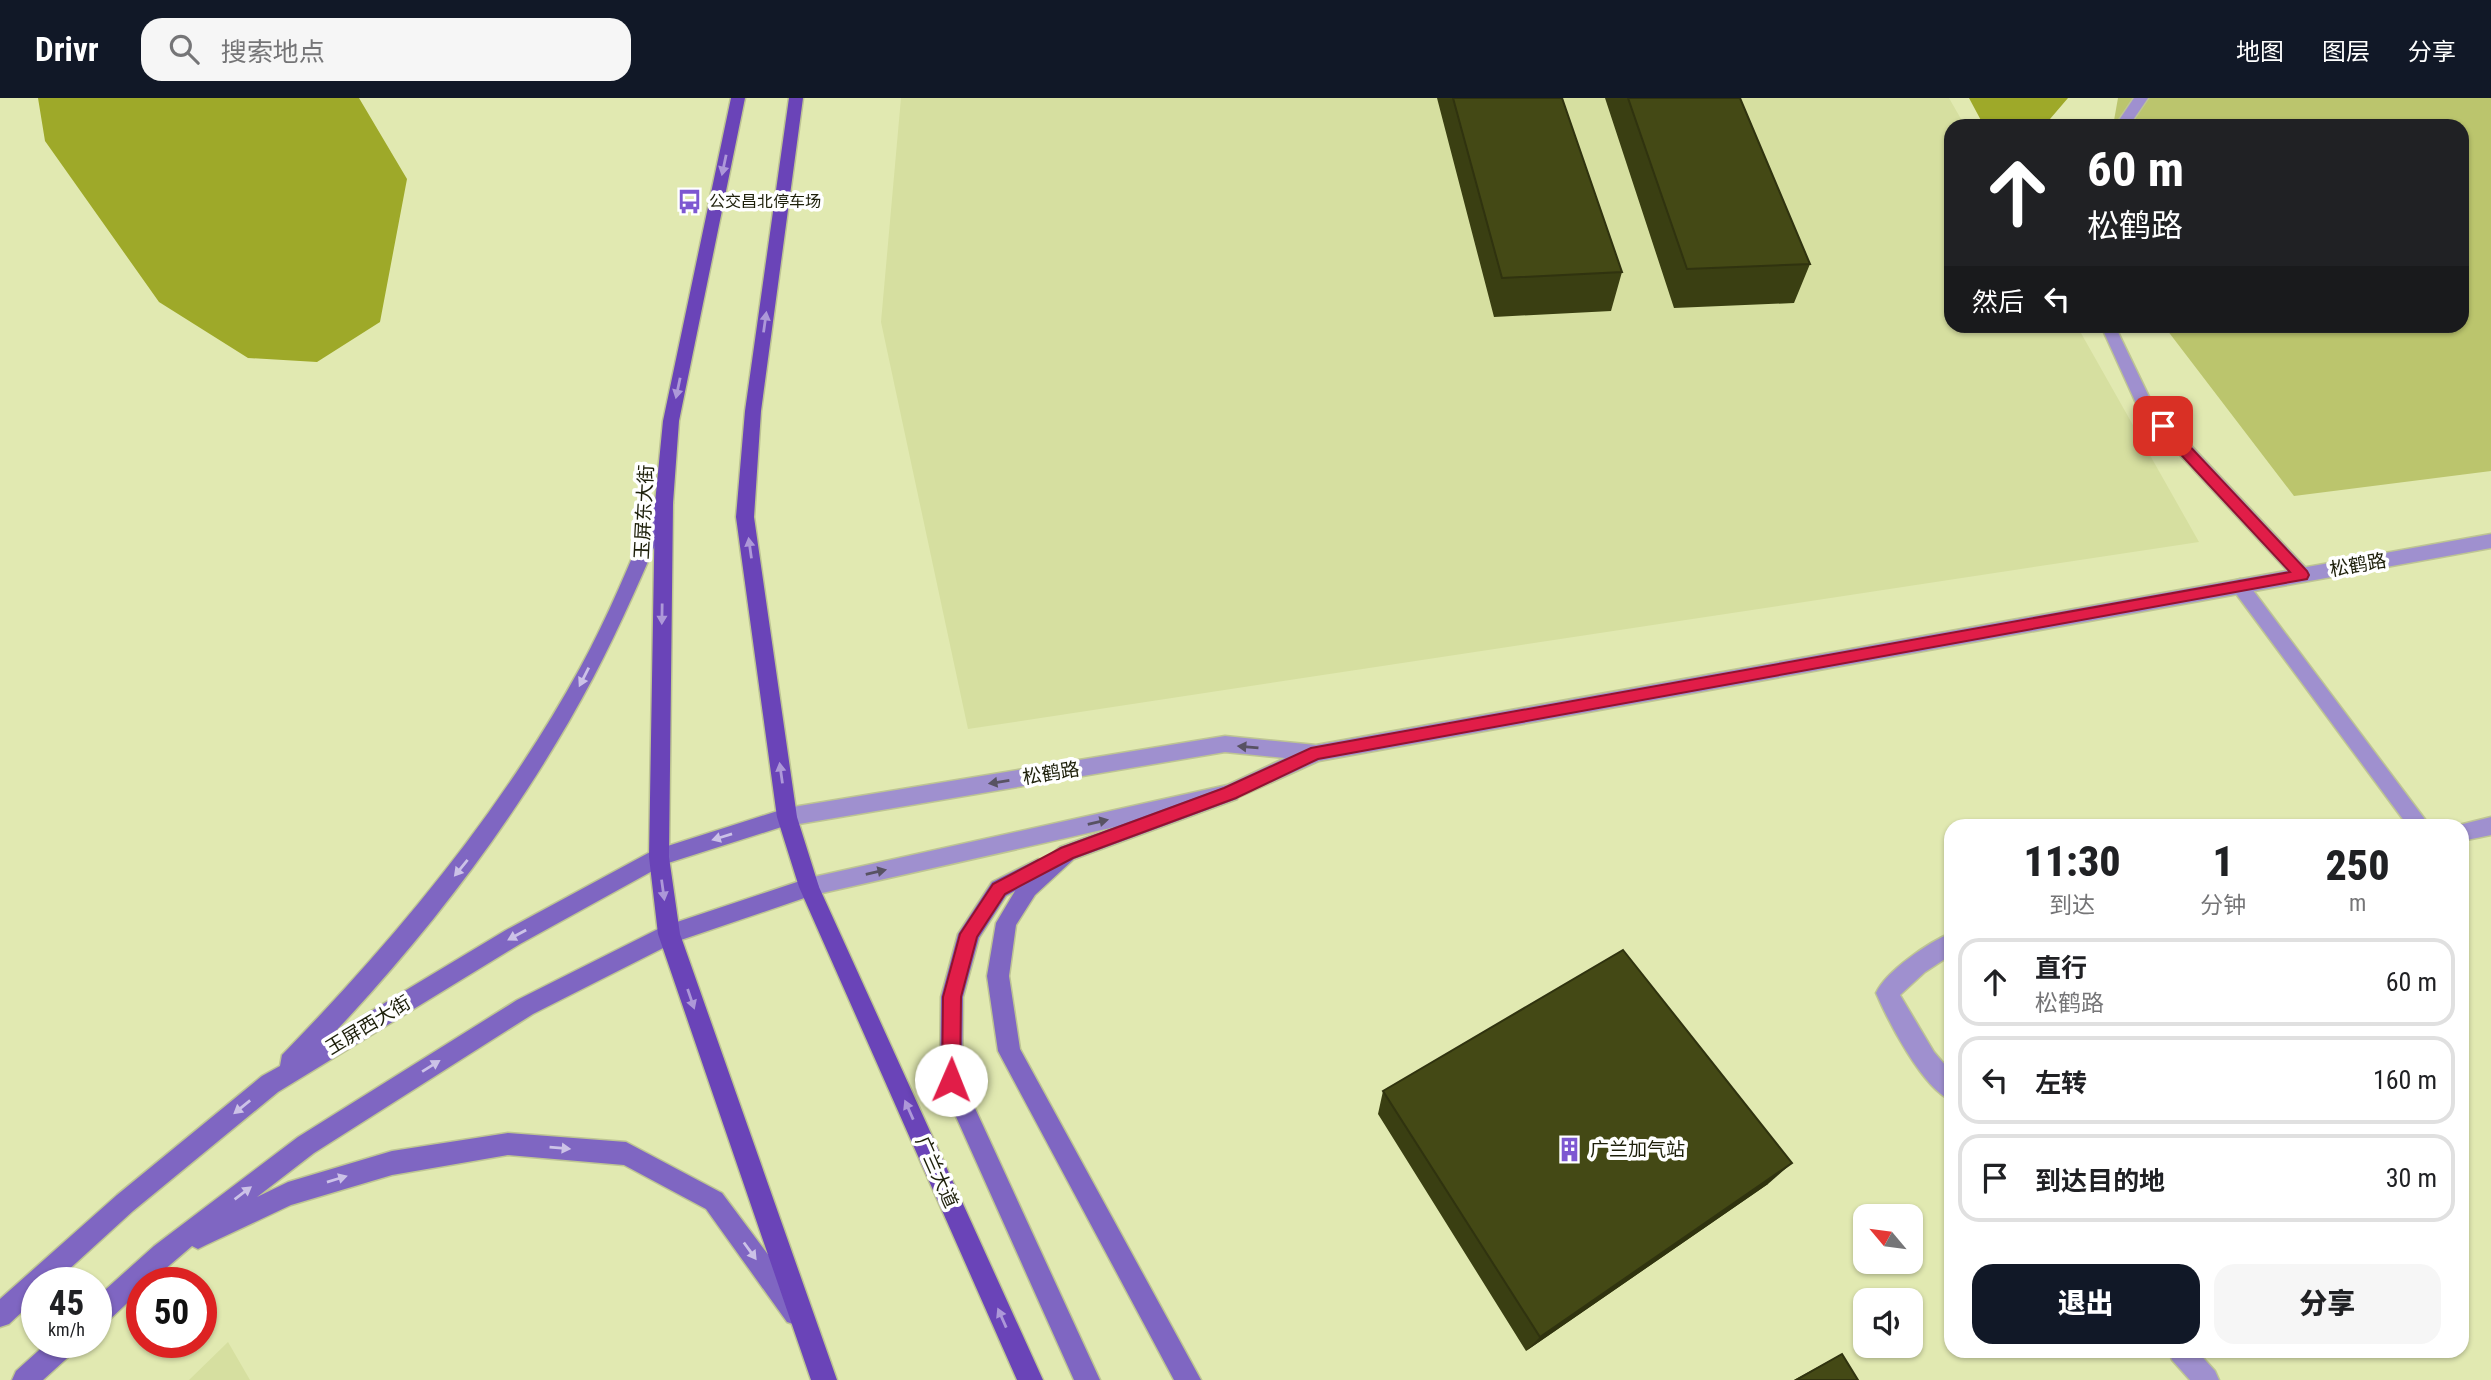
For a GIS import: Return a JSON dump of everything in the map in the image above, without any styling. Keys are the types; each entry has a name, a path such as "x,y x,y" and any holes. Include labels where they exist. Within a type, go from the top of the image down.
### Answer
{"main road":[{"name":"玉屏东大街","path":"669,934 659,857 664,503 671,421 738,98"},
{"path":"112,1300 162,1254 306,1145 525,1007 669,934 809,887 787,817 745,517 753,411 796,98"},
{"path":"270,1084 335,1018 472,854 575,695 622,602 664,503"},
{"path":"1087,1380 951,1080 952,997 969,934 999,889 1067,853 1230,793"},
{"name":"玉屏西大街","path":"0,1315 125,1203 270,1084 513,937 659,857 787,817"},
{"path":"1067,853 1028,888 1006,923 998,976 1009,1051 1188,1380"},
{"name":"广兰大道","path":"809,887 1030,1380"},
{"path":"669,934 824,1380"},
{"path":"162,1254 288,1194 392,1163 508,1144 626,1154 714,1201 805,1326"},
{"path":"25,1380 49,1358"}],"street":[{"path":"2127,119 2141,98"},
{"path":"2111,333 2146,408 2302,575"},
{"name":"松鹤路","path":"809,887 1230,793 1316,753 2491,541"},
{"path":"2240,586 2415,819"},
{"name":"松鹤路","path":"787,817 1225,744 1316,753"},
{"path":"2469,831 2491,826"},
{"path":"1944,948 1917,965 1887,993 1926,1060 1944,1081"},
{"path":"2187,1358 2206,1380"}],"shaded area":[{"path":"901,98 1949,98 1961,119 1944,119 1944,333 2081,333 2199,542 968,729 881,322"},
{"path":"2118,98 2491,98 2491,471 2294,496 2169,333 2469,333 2469,119 2114,119"},
{"path":"228,1342 250,1380 189,1380 212,1358 217,1358 217,1353"}],"green space":[{"path":"38,98 359,98 407,179 380,322 317,362 248,358 159,302 45,141"},
{"path":"1969,98 2068,98 2050,119 1980,119"}],"building":[{"path":"1453,98 1562,98 1622,272 1502,278"},
{"path":"1628,98 1740,98 1810,264 1687,269"},
{"name":"广兰加气站","path":"1623,950 1792,1163 1540,1337 1383,1091"},
{"path":"1842,1354 1858,1380 1796,1380"}],"place":[{"name":"公交昌北停车场","path":"689,201"},
{"name":"广兰加气站","path":"1570,1149"}],"route":[{"path":"951,1080 952,997 969,934 999,889 1067,853 1230,793 1316,753 2302,575 2163,426"}]}
